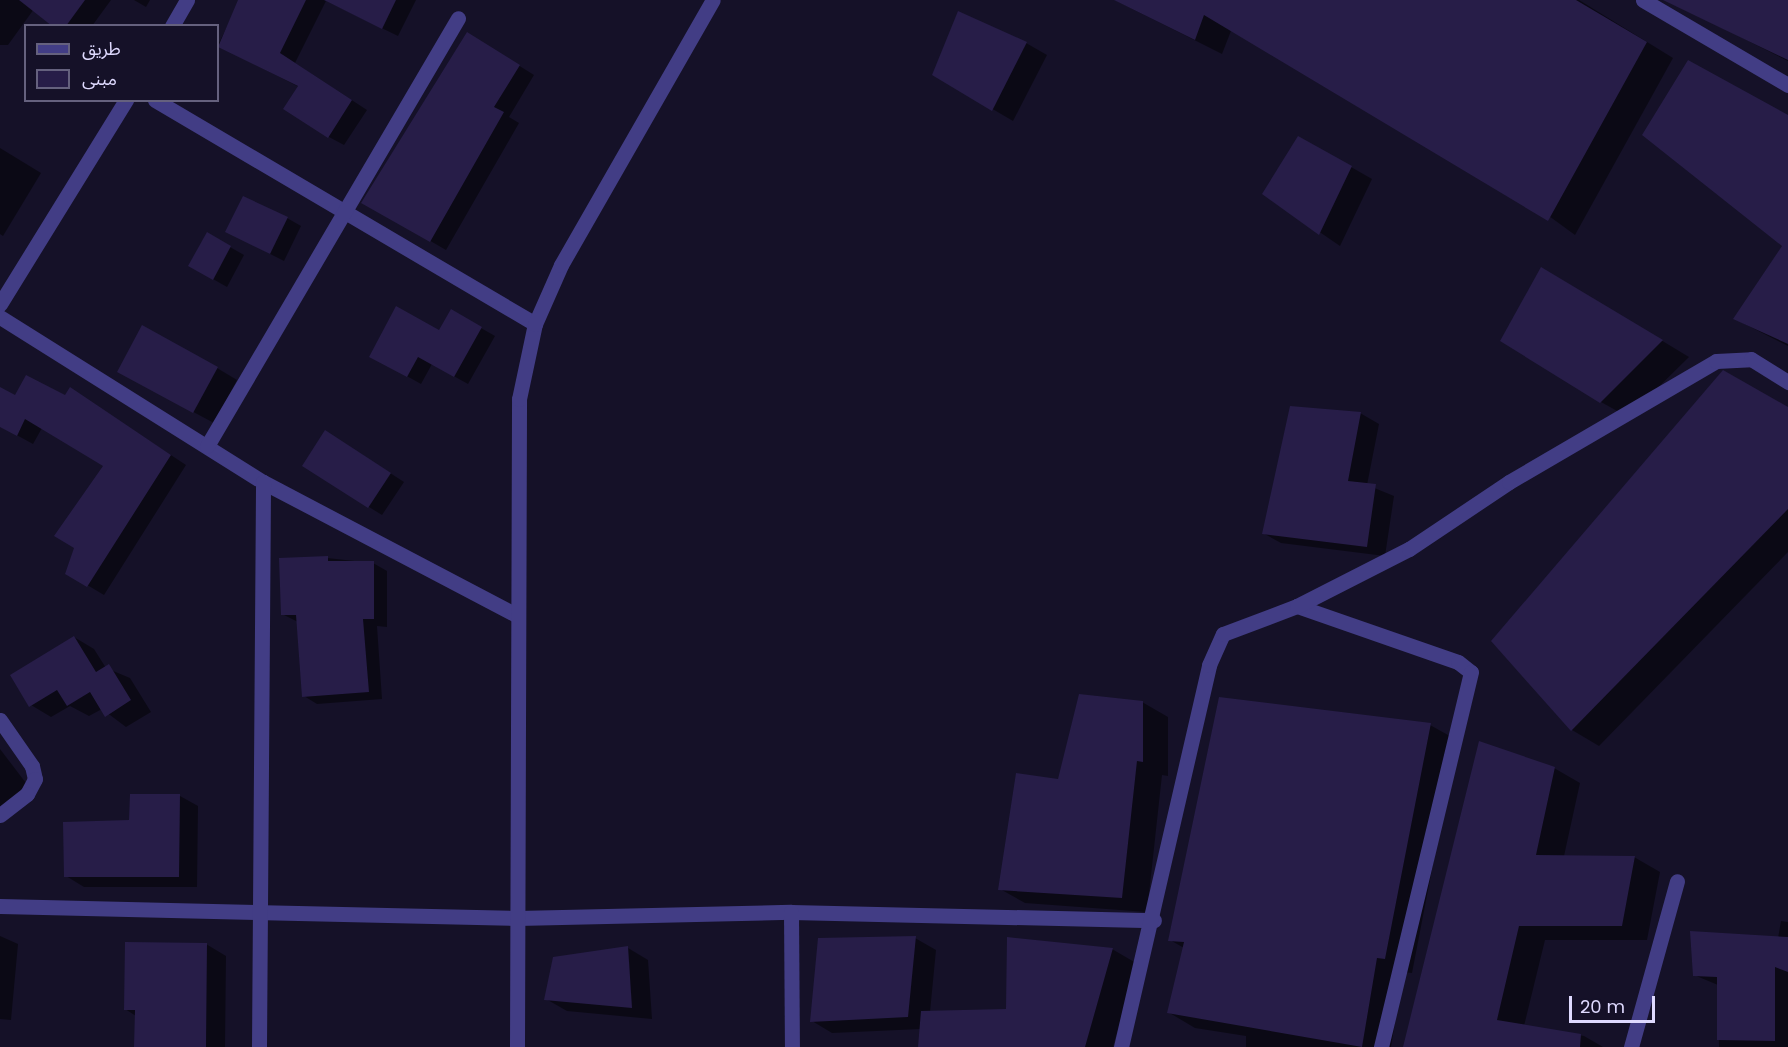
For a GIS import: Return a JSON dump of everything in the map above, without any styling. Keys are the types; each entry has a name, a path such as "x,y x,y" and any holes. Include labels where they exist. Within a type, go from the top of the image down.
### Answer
{"street":[{"path":"173,24 187,0"},
{"path":"517,1047 514,614 519,399 535,324 561,265 713,0"},
{"path":"1643,0 1788,85"},
{"path":"207,446 458,18"},
{"path":"0,304 125,102"},
{"path":"158,102 535,324"},
{"path":"0,317 263,482 514,614"},
{"path":"1121,1047 1154,920 1209,665 1223,634 1297,606 1409,549 1509,482 1716,361 1751,359 1788,382"},
{"path":"259,1047 263,482"},
{"path":"1297,606 1458,662 1471,672 1381,1047"},
{"path":"0,720 32,766 34,779 27,794 0,815"},
{"path":"1631,1047 1677,881"},
{"path":"0,906 260,910 517,918 791,912 1154,920"},
{"path":"791,912 792,1047"}],"building":[{"path":"19,0 85,0 67,24 49,24"},
{"path":"238,0 306,0 280,53 352,100 328,138 283,109 298,86 219,47"},
{"path":"324,0 396,0 382,29"},
{"path":"1114,0 1576,0 1647,42 1548,221 1204,15 1195,40"},
{"path":"1663,0 1788,0 1788,60 1721,28"},
{"path":"958,11 1027,42 992,111 932,75"},
{"path":"467,32 520,65 494,107 504,112 430,242 361,203"},
{"path":"1688,60 1788,115 1788,344 1733,319 1782,246 1642,135"},
{"path":"1298,136 1352,166 1319,235 1262,194"},
{"path":"243,196 288,217 270,254 225,232"},
{"path":"207,232 231,246 213,280 188,266"},
{"path":"1541,267 1663,340 1600,403 1500,341"},
{"path":"396,306 439,330 451,309 482,327 454,377 418,357 407,377 369,357"},
{"path":"142,325 218,367 193,413 117,372"},
{"path":"1723,370 1788,407 1788,509 1571,731 1491,641"},
{"path":"26,375 65,395 70,387 171,455 87,587 65,574 74,548 54,536 103,466 25,419 17,436 0,427 0,387 15,395"},
{"path":"1290,406 1361,412 1348,481 1376,484 1367,547 1262,534"},
{"path":"325,430 391,473 368,508 302,466"},
{"path":"328,556 328,561 374,561 374,619 363,619 369,692 302,697 296,615 281,615 279,558"},
{"path":"74,636 96,672 109,664 131,700 105,717 90,692 67,706 57,690 29,707 10,675"},
{"path":"1079,694 1143,701 1143,762 1137,761 1122,898 998,890 1016,773 1058,779"},
{"path":"1219,697 1431,723 1385,959 1377,958 1362,1047 1167,1013 1184,942 1168,941"},
{"path":"1479,741 1555,767 1536,855 1635,856 1622,926 1519,926 1497,1020 1581,1034 1580,1047 1403,1047"},
{"path":"130,794 180,794 179,877 64,877 63,822 129,820"},
{"path":"1690,931 1788,937 1788,972 1775,967 1775,1041 1717,1040 1717,977 1693,976"},
{"path":"916,936 908,1017 810,1022 818,938"},
{"path":"1007,937 1113,948 1085,1047 918,1047 921,1011 1006,1009"},
{"path":"125,942 207,943 206,1047 134,1047 135,1010 124,1010"},
{"path":"628,946 632,1008 544,1000 553,957"}]}
